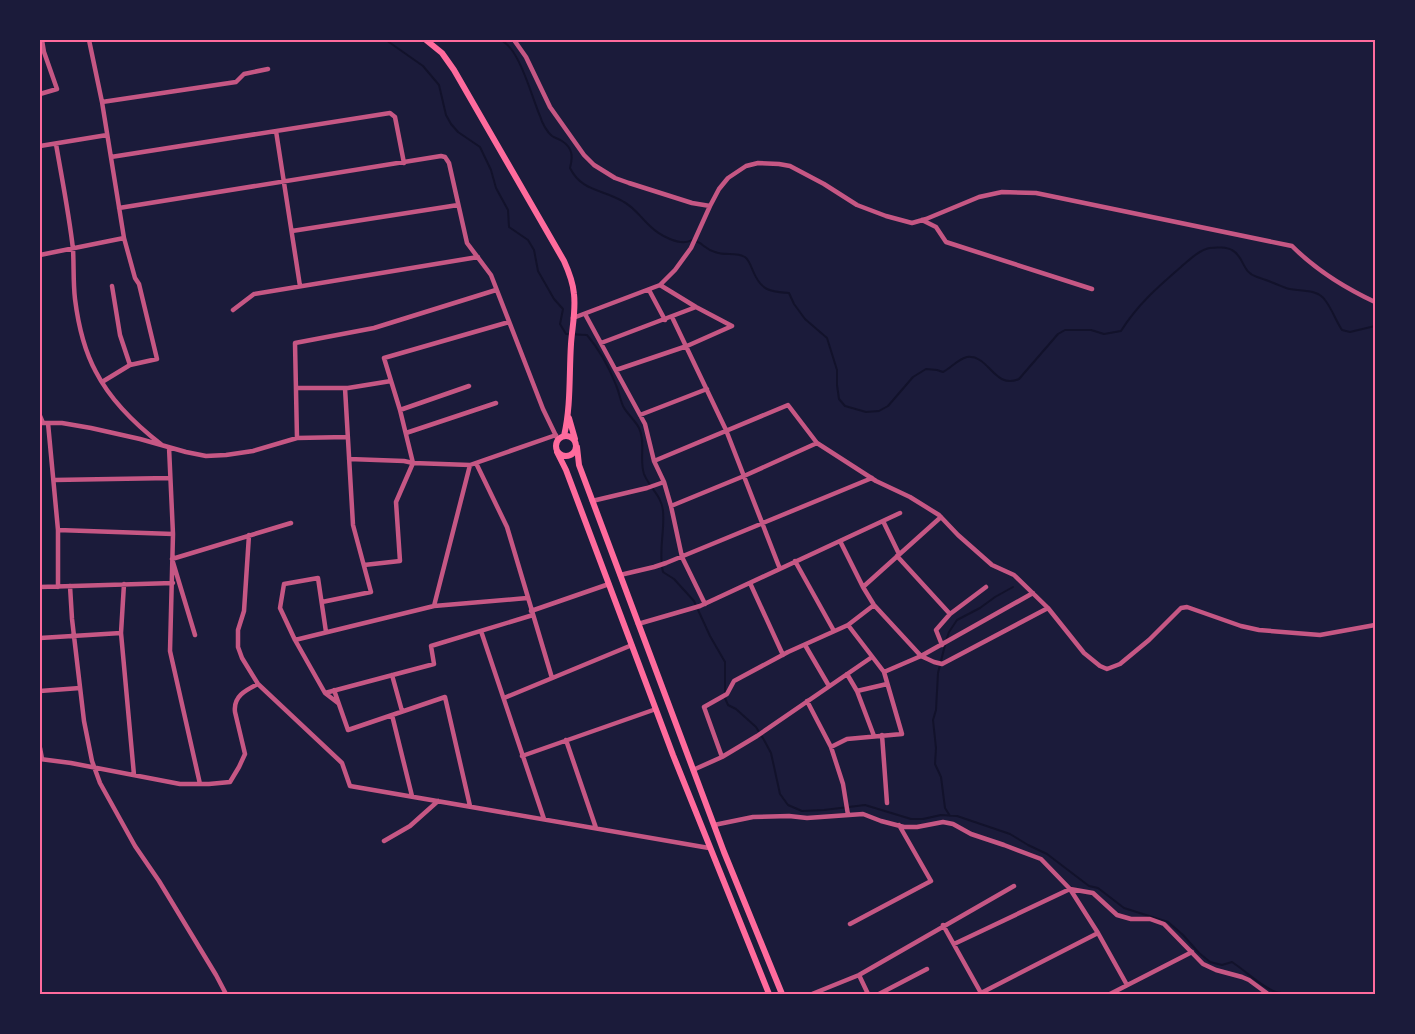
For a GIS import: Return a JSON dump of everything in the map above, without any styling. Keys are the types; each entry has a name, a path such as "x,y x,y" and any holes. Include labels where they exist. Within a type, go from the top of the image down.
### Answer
{"main road":[{"path":"426,40 442,53 454,70 567,268 574,287 575,301 571,338 568,411 579,465 714,825 782,994"},
{"path":"568,411 556,446 557,452 566,470 709,848 768,994"},
{"path":"559,437 570,437 576,444"},
{"path":"557,452 562,456 569,456 574,453 576,444"},
{"path":"668,740 673,740 680,736"},
{"path":"674,755 678,751 686,751"}],"street":[{"path":"40,94 57,89 44,52 42,40"},
{"path":"89,40 102,102 124,238 135,278 139,284 157,359 130,365 102,382"},
{"path":"514,40 526,57 550,107 584,155 594,165 615,178 629,183 692,203 710,206"},
{"path":"102,102 236,82 244,74 268,69"},
{"path":"111,158 393,113 404,162"},
{"path":"276,131 300,286"},
{"path":"40,146 107,135"},
{"path":"56,144 72,248 75,298 82,334 90,359 102,382 114,399 132,419 162,445"},
{"path":"119,208 441,156 445,157 449,163 465,238 470,248 487,269 543,409 559,437 470,466 349,459"},
{"path":"573,321 585,314 660,285 675,270 692,248 719,189 728,178 746,166 758,163 790,166 824,184 857,205 912,223 979,197 1002,192 1036,194 1292,246 1304,258 1344,287 1375,302"},
{"path":"292,231 458,205"},
{"path":"922,220 936,227 946,242 1092,289"},
{"path":"40,255 124,238"},
{"path":"234,310 254,294 478,257"},
{"path":"616,370 687,346 732,326 660,285"},
{"path":"112,286 120,335 130,365"},
{"path":"297,438 295,343 374,328 496,290"},
{"path":"649,290 665,320"},
{"path":"601,343 696,307"},
{"path":"585,314 645,424 654,461 664,482 671,506 682,557 702,605"},
{"path":"672,317 726,430 780,569"},
{"path":"364,565 400,561 396,502 413,464 400,410 384,358 509,322"},
{"path":"296,388 345,388 391,381"},
{"path":"400,410 469,386"},
{"path":"322,602 371,592 353,525 345,388"},
{"path":"640,415 707,389"},
{"path":"406,433 496,402"},
{"path":"654,461 788,405 817,443 872,478 941,516 958,535 992,565 1014,575 1048,608 1084,653 1100,666 1107,669 1120,664 1150,640 1181,608 1187,607 1259,630 1320,635 1375,625"},
{"path":"40,416 44,423 54,480 58,530 58,587"},
{"path":"44,423 62,423 91,428 197,455 216,456 253,451 297,438 347,437"},
{"path":"671,506 817,443"},
{"path":"169,447 173,534 170,651 200,784"},
{"path":"476,463 507,527 552,678"},
{"path":"434,606 470,466"},
{"path":"54,480 170,478"},
{"path":"620,575 658,566 682,557 872,478"},
{"path":"592,501 664,482"},
{"path":"638,624 702,605 900,513"},
{"path":"863,587 941,516"},
{"path":"883,521 898,555 950,614"},
{"path":"172,559 291,523"},
{"path":"58,530 173,534"},
{"path":"249,535 244,611 238,630 238,647 242,658 258,684 342,763 350,786 709,848"},
{"path":"840,541 874,605 921,656 934,662 942,664 1048,608"},
{"path":"172,559 195,635"},
{"path":"796,562 834,631"},
{"path":"326,632 318,578 284,584 280,608 294,640 325,693 339,704"},
{"path":"40,587 173,583"},
{"path":"750,583 783,655"},
{"path":"124,584 121,633 134,776"},
{"path":"325,693 434,664 431,646 532,613 609,584"},
{"path":"70,586 84,721 94,768 100,783 135,846 159,881 226,994"},
{"path":"942,645 936,630 950,614 986,587"},
{"path":"884,672 942,645 1032,593"},
{"path":"294,640 434,606 528,598"},
{"path":"722,757 704,707 727,694 734,681 805,644 848,625 874,605"},
{"path":"831,747 847,739 902,734 884,672 848,625"},
{"path":"480,631 544,819"},
{"path":"40,638 121,633"},
{"path":"805,644 829,686"},
{"path":"504,698 632,645"},
{"path":"693,770 722,757 757,736 872,657"},
{"path":"847,674 857,692 874,736"},
{"path":"392,675 402,711"},
{"path":"40,748 41,759 134,776 180,784 230,782 245,754 234,705 240,695 258,684"},
{"path":"857,692 887,684"},
{"path":"40,691 80,688"},
{"path":"334,690 348,730 445,697 470,806"},
{"path":"807,701 831,747 843,784 848,814"},
{"path":"522,756 656,709"},
{"path":"392,715 412,796"},
{"path":"882,735 886,803"},
{"path":"566,740 596,828"},
{"path":"384,841 410,826 438,801"},
{"path":"714,825 753,817 789,816 808,818 848,814 863,814 899,826 917,827 943,822 953,824 971,834 1004,844 1041,859 1070,888 1128,985"},
{"path":"850,924 931,881 899,826"},
{"path":"812,994 859,975 1014,886"},
{"path":"954,944 1070,888 1093,893 1117,915 1150,919 1164,924 1203,964 1249,980 1268,994"},
{"path":"943,926 981,993 1098,933"},
{"path":"1110,994 1121,992 1128,985 1192,952"},
{"path":"879,994 927,969"},
{"path":"859,975 868,994"}],"waterway":[{"path":"386,40 423,66 439,85 446,115 451,124 458,132 480,147 491,170 496,188 508,210 509,227 528,240 534,250 538,271 554,299 563,309 560,324 566,334 587,335 607,365 623,406 641,433 644,474 662,506 661,557 663,572 674,579 694,601 710,636 725,662 725,698 728,705 736,709 756,727 764,740 771,753 780,794 788,805 802,811 865,805 911,819 923,819 941,815 957,816 1010,834 1047,854 1089,886 1098,888 1124,908 1168,922 1210,962 1222,965 1232,962 1270,990 1279,993 1297,994"},
{"path":"500,40 507,44 519,62 542,122 547,130 552,136 566,144 570,150 572,156 570,168 575,176 587,186 628,204 654,229 670,239 682,242 692,240 699,242 711,251 745,257 759,282 766,289 789,293 794,304 805,319 827,338 837,370 839,399 845,406 866,412 879,411 888,406 913,377 926,369 943,372 967,357 981,361 1003,380 1019,379 1058,334 1065,330 1091,330 1104,334 1121,331 1134,312 1156,289 1194,256 1210,248 1227,248 1232,250 1239,256 1245,268 1252,275 1286,288 1312,292 1322,296 1342,330 1350,332 1375,326"},
{"path":"946,641 949,632 957,620 1013,587"},
{"path":"945,645 938,673 936,710 933,720 936,748 935,764 941,777 945,808 950,816"}]}
